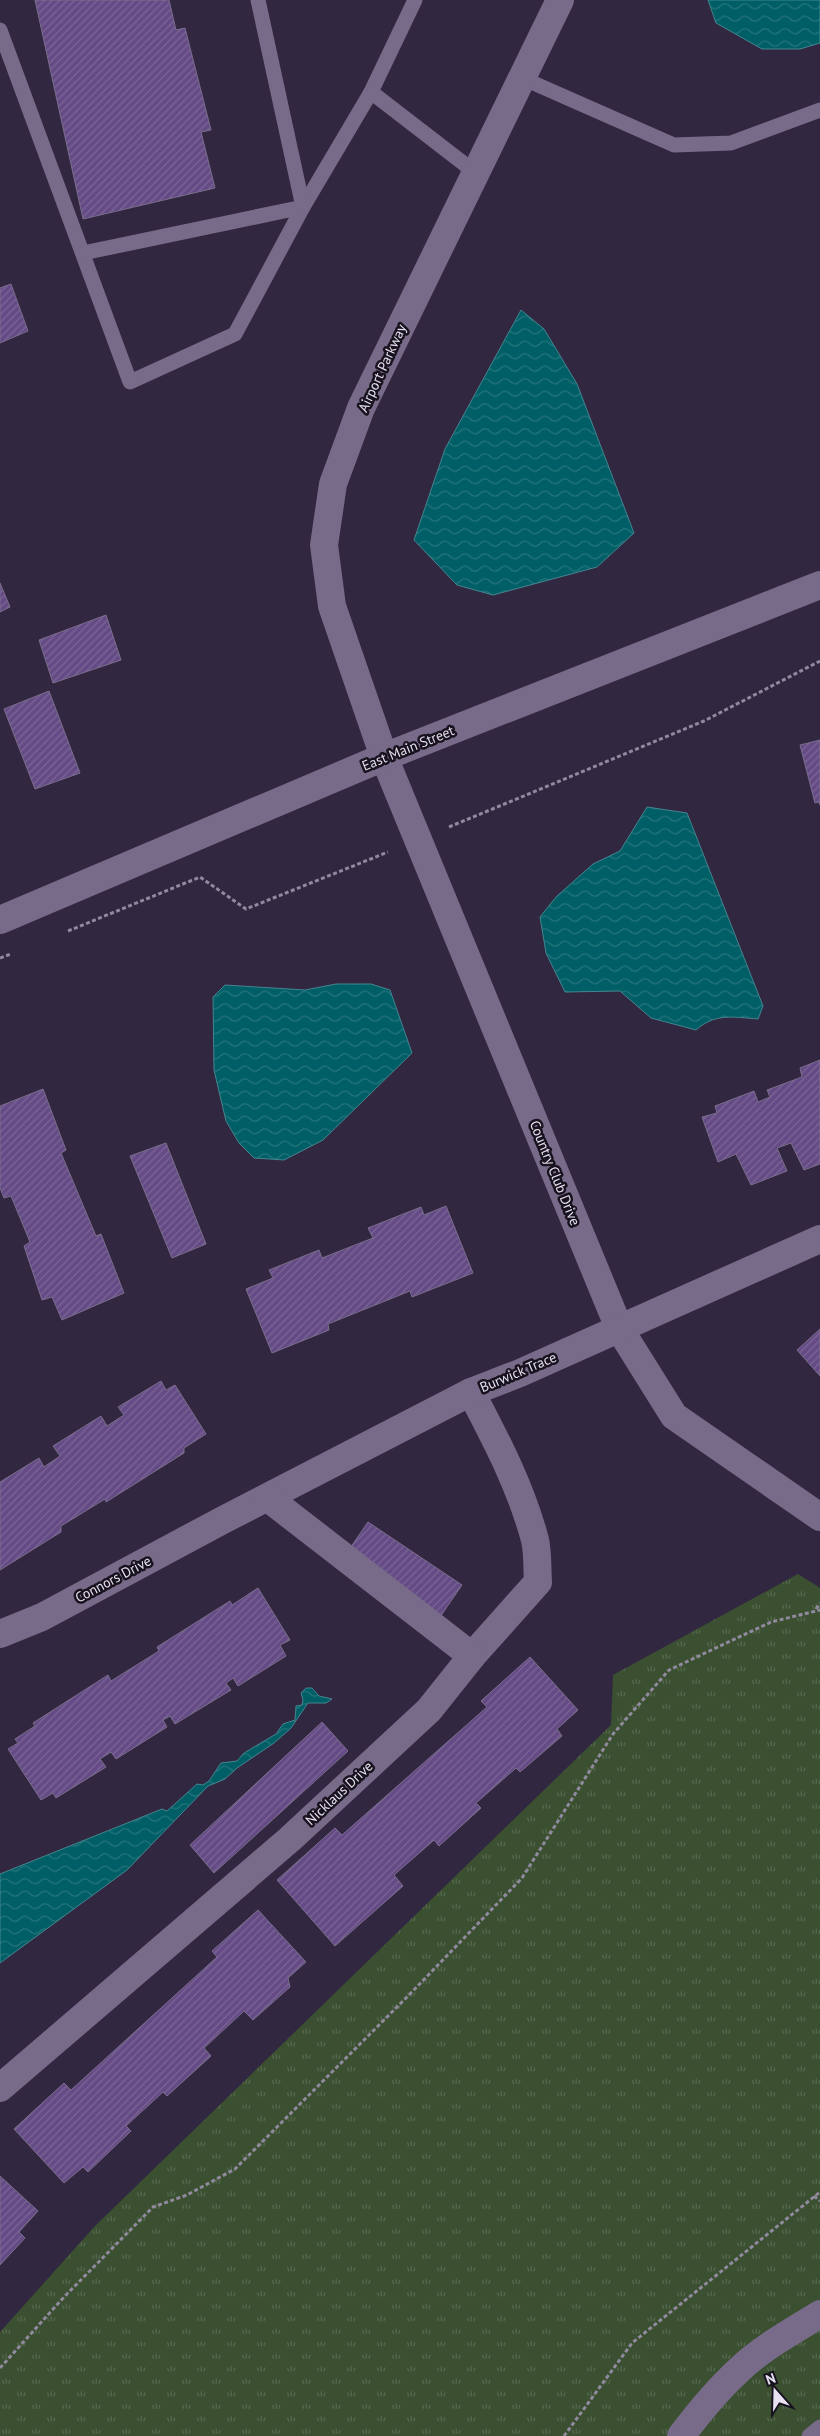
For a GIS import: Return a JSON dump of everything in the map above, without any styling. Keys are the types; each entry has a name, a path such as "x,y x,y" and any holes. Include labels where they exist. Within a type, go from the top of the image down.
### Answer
{"street":[{"name":"Airport Parkway","path":"384,757 332,606 324,544 333,484 362,408 560,0"},
{"name":"East Main Street","path":"0,920 384,757 820,585"},
{"name":"Country Club Drive","path":"384,757 619,1328 674,1416 820,1517"},
{"name":"Burwick Trace","path":"223,1520 471,1392 520,1373 820,1239"},
{"name":"Nicklaus Drive","path":"0,2088 290,1840 429,1710 472,1656 538,1582 535,1542 523,1506 507,1461 471,1392"},
{"path":"268,1498 472,1656"},
{"name":"Connors Drive","path":"0,1634 42,1617 223,1520"},
{"path":"681,2436 701,2410 741,2368 785,2336 820,2314"}],"lane":[{"path":"258,0 303,207"},
{"path":"0,30 130,382 235,334 303,207 371,92 415,0"},
{"path":"522,78 674,145 732,143 820,110"},
{"path":"371,92 476,173"},
{"path":"83,253 303,207"},
{"path":"809,2436 820,2427"}],"path":[{"path":"0,2368 64,2297 153,2207 187,2195 235,2169 515,1885 538,1853 613,1734 669,1670 771,1622 818,1610 820,1603"},
{"path":"564,2436 632,2343 820,2192"},
{"path":"814,2196 820,2201"}],"green space":[{"path":"798,1574 820,1588 820,2436 0,2436 0,2332 95,2226 611,1725 613,1675"}],"water":[{"path":"708,0 820,0 820,43 800,49 762,49 716,23"},
{"path":"521,310 544,329 577,384 634,533 597,567 493,595 457,585 414,540 445,449"},
{"path":"647,807 687,813 763,1006 758,1019 725,1017 710,1021 696,1030 651,1018 620,991 565,992 546,953 540,917 556,897 593,864 620,851"},
{"path":"336,984 371,984 390,990 412,1053 323,1140 284,1160 254,1158 239,1143 226,1121 214,1070 213,997 225,985 305,990"},
{"path":"306,1688 312,1688 319,1696 332,1699 326,1703 308,1703 291,1728 225,1779 208,1786 127,1870 0,1963 0,1874 162,1809 167,1811 197,1784 203,1785 209,1781 221,1763 237,1761 244,1753 276,1734 283,1724 295,1720 296,1706 302,1705 301,1693"}],"building":[{"path":"35,0 169,0 176,30 185,28 211,130 201,132 215,188 83,219"},
{"path":"11,284 28,331 0,343 0,288"},
{"path":"0,583 10,607 0,612"},
{"path":"106,615 121,660 53,683 39,640"},
{"path":"49,691 80,773 35,789 4,709"},
{"path":"820,740 820,805 819,802 815,803 800,745"},
{"path":"820,1060 820,1164 804,1170 791,1143 777,1148 787,1171 751,1185 736,1154 718,1162 702,1117 717,1113 715,1106 754,1091 758,1102 770,1097 767,1090 802,1077 800,1068"},
{"path":"43,1089 66,1150 61,1153 96,1236 101,1234 124,1293 62,1320 52,1297 42,1300 24,1246 30,1242 11,1196 4,1198 0,1188 0,1106"},
{"path":"166,1143 206,1244 172,1258 130,1156"},
{"path":"446,1206 473,1273 412,1297 410,1291 328,1324 329,1330 272,1353 246,1289 273,1278 269,1270 319,1250 322,1258 373,1238 368,1228 421,1207 424,1215"},
{"path":"820,1329 820,1376 797,1350"},
{"path":"161,1381 166,1390 175,1385 206,1434 184,1448 184,1453 106,1502 105,1499 61,1526 61,1532 0,1570 0,1482 39,1458 44,1467 60,1456 53,1446 101,1416 107,1426 124,1415 118,1407"},
{"path":"368,1522 462,1585 440,1617 346,1554"},
{"path":"258,1588 290,1640 280,1645 286,1656 238,1686 233,1678 226,1683 231,1690 175,1724 170,1716 163,1720 167,1727 116,1759 111,1752 100,1759 106,1767 56,1798 53,1793 41,1800 8,1749 18,1743 15,1739 35,1726 33,1723 108,1675 111,1681 159,1651 157,1647 230,1601 232,1605"},
{"path":"530,1657 578,1710 557,1729 562,1736 520,1772 516,1768 476,1803 481,1808 439,1846 434,1840 394,1875 403,1886 335,1946 277,1880 335,1828 342,1835 487,1707 481,1701"},
{"path":"322,1722 348,1751 214,1873 190,1845"},
{"path":"258,1910 306,1962 288,1978 290,1987 253,2020 244,2011 204,2048 211,2056 167,2096 163,2092 126,2126 131,2131 88,2172 83,2167 64,2183 14,2129 64,2083 71,2090 217,1957 212,1951"},
{"path":"0,2176 38,2211 19,2232 25,2238 0,2265"}]}
